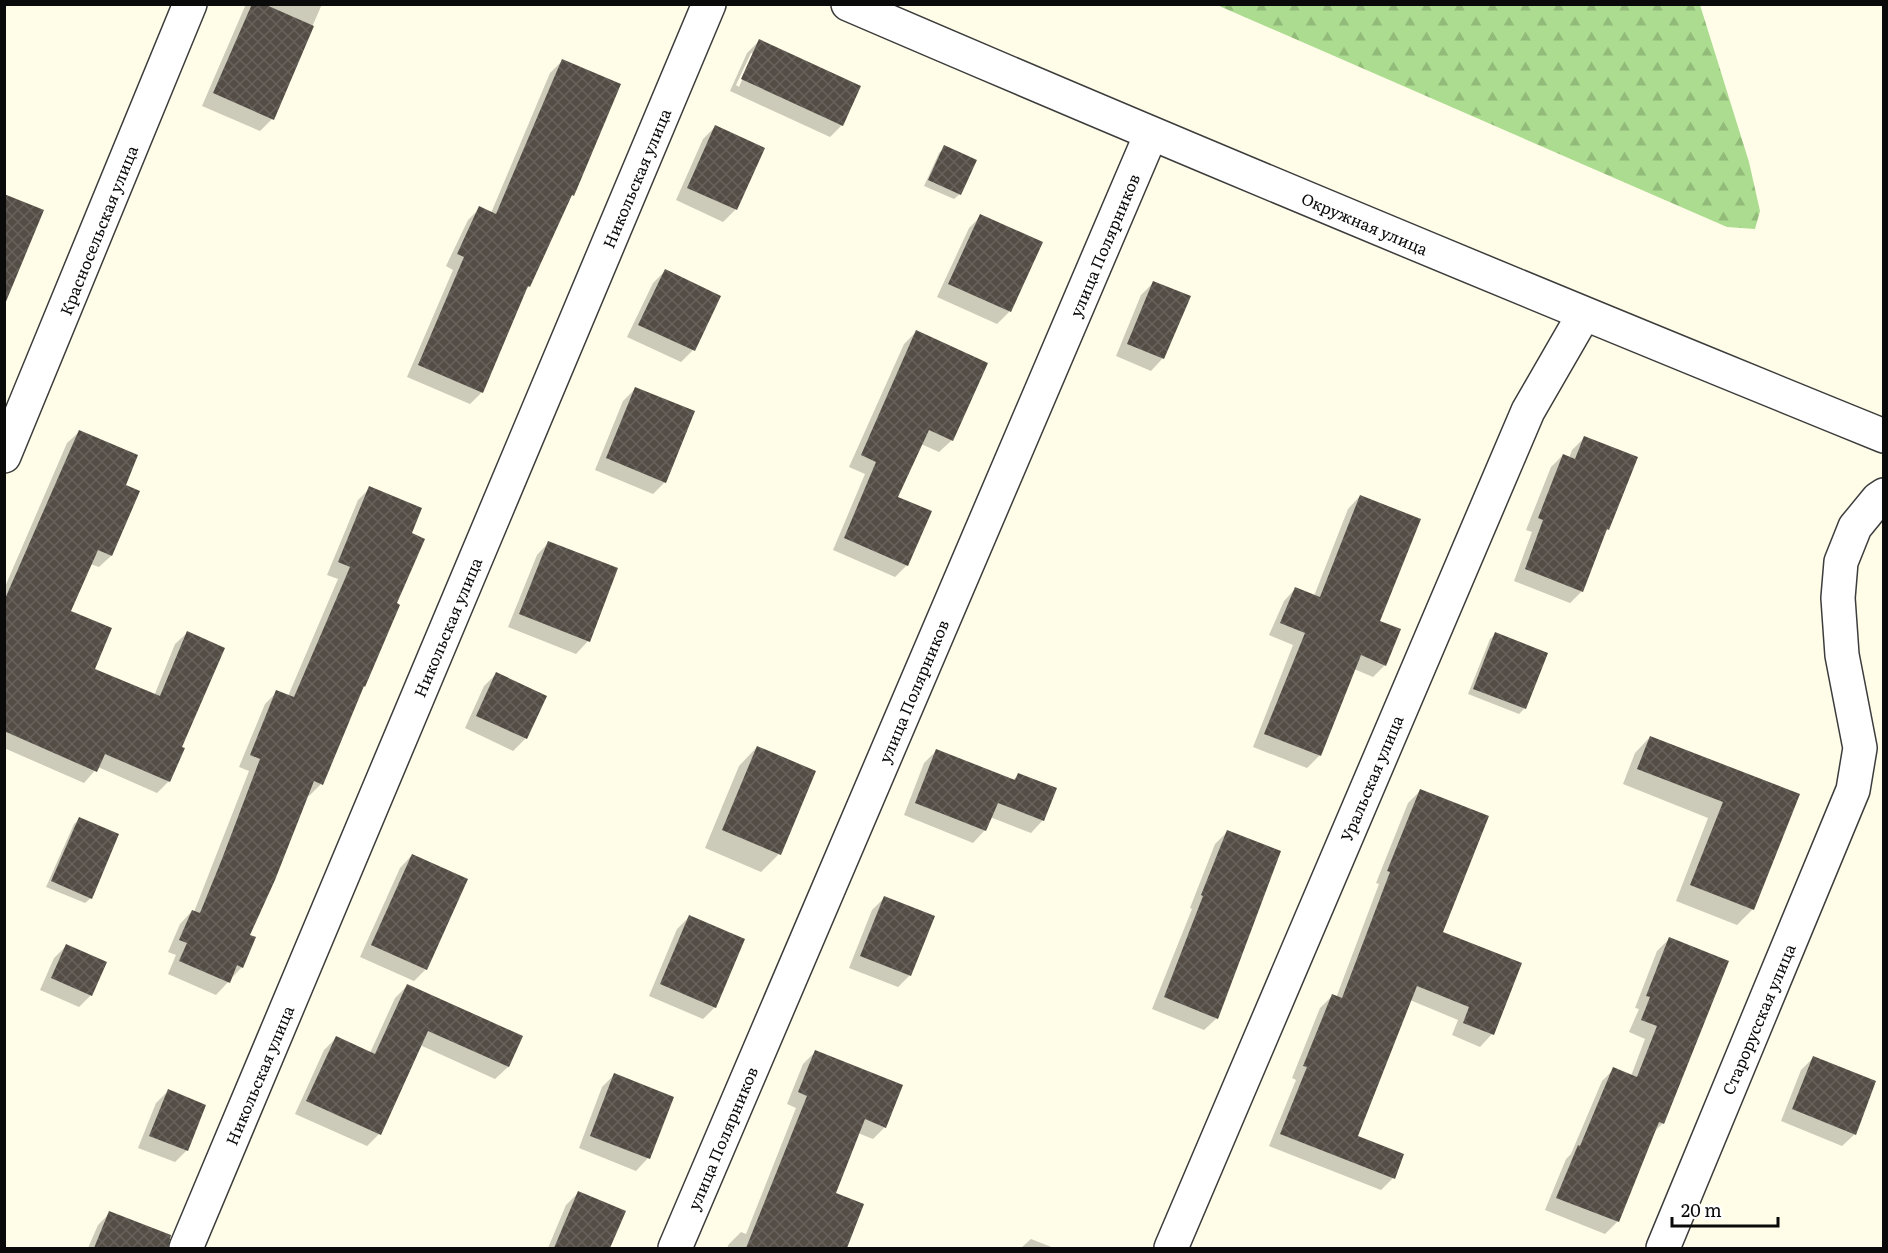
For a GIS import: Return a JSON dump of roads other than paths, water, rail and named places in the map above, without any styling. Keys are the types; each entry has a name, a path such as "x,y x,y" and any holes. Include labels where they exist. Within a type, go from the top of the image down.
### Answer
{"street":[{"name":"Красносельская улица","path":"4,456 190,4"},
{"name":"Никольская улица","path":"186,1248 709,4"},
{"name":"Окружная улица","path":"848,4 1151,134 1884,436"},
{"name":"улица Полярников","path":"675,1248 1151,134"},
{"name":"Уральская улица","path":"1171,1248 1528,411 1584,314"},
{"name":"Старорусская улица","path":"1665,1247 1853,790 1860,748 1842,655 1838,598 1841,562 1855,527 1884,495"}]}
